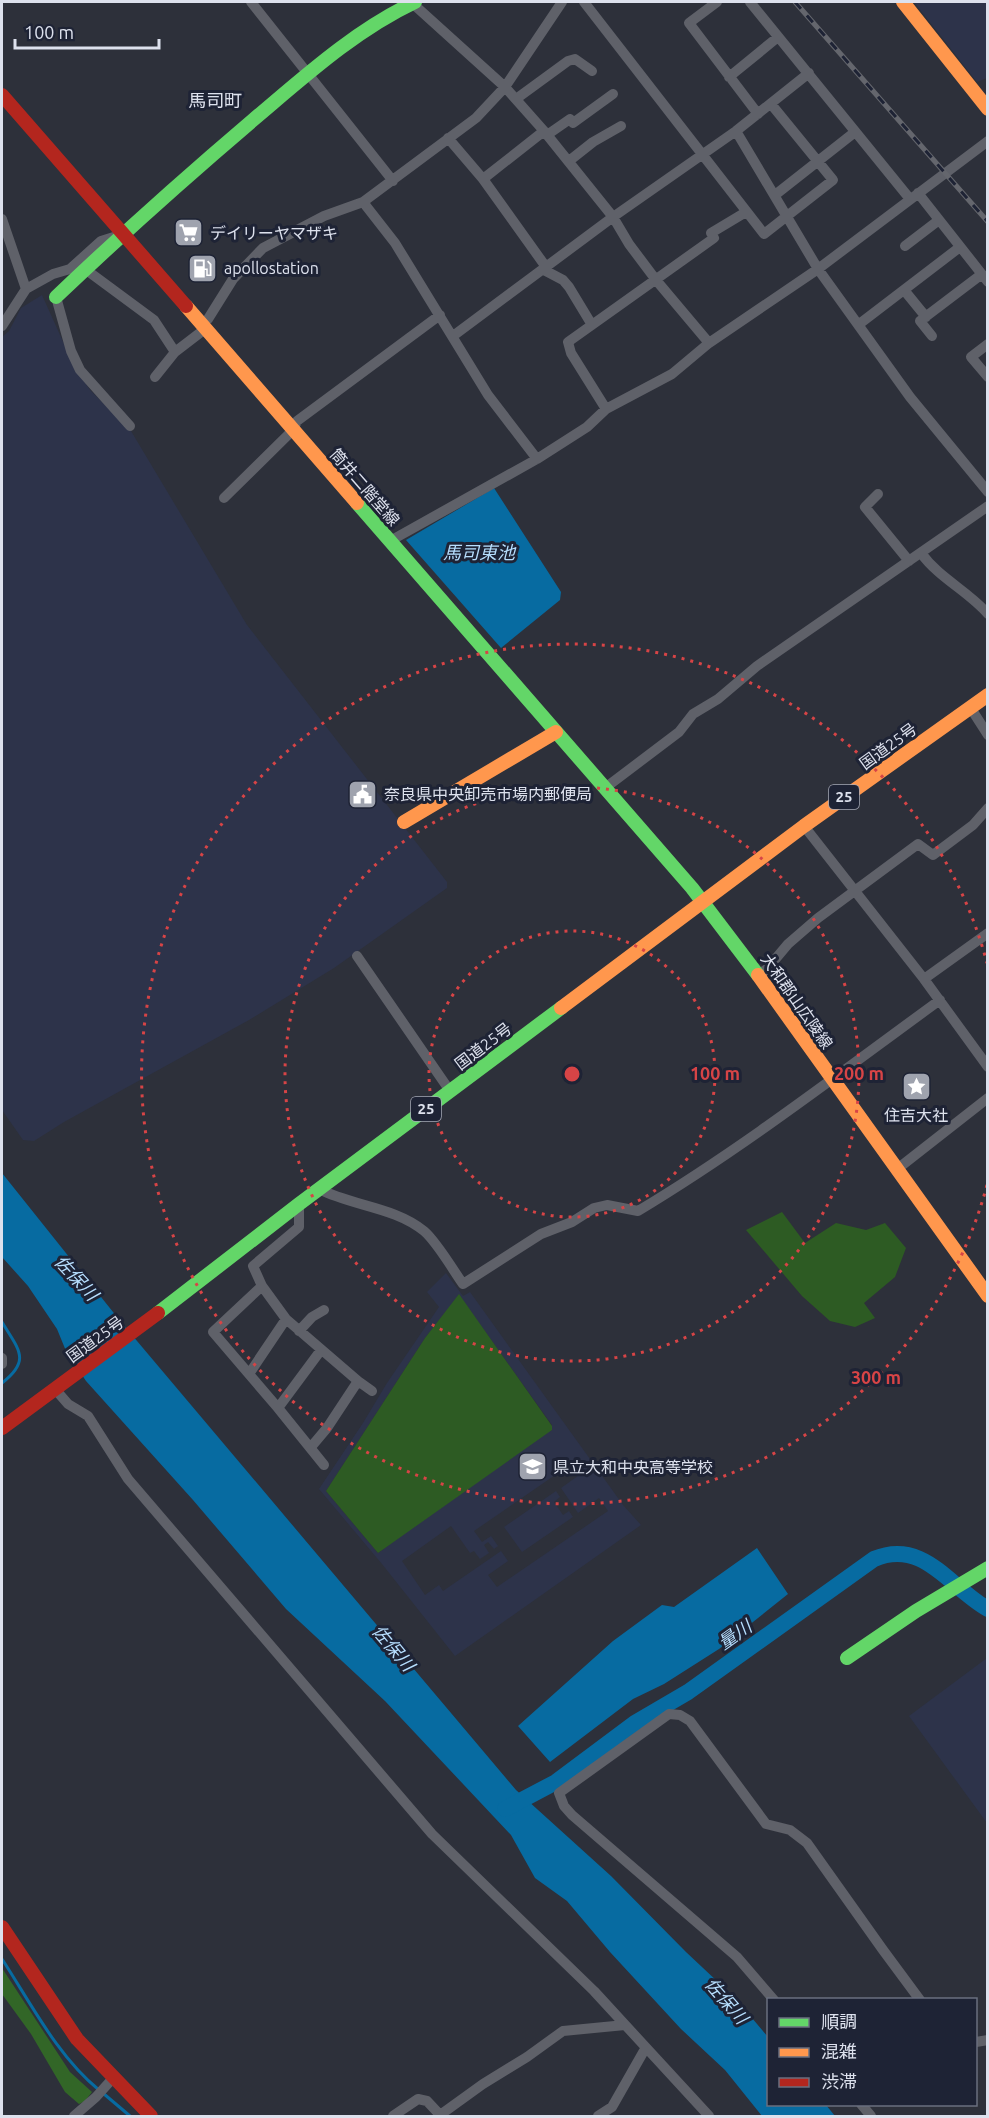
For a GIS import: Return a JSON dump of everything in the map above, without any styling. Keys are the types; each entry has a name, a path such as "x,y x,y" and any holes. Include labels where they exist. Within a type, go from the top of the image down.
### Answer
{"main road":[{"path":"56,297 123,234 308,74 356,37 413,2"},
{"path":"903,2 983,93 987,109"},
{"name":"筒井二階堂線","path":"2,95 704,902"},
{"name":"国道25号","path":"2,1428 145,1323 299,1204 804,826 987,695"},
{"path":"404,822 556,732"},
{"name":"大和郡山広陵線","path":"704,902 987,1296"},
{"path":"847,1658 884,1631 987,1568"},
{"path":"2,1927 77,2039 151,2116"}],"street":[{"path":"251,2 393,181"},
{"path":"413,2 516,99 569,161 613,217 629,244 656,279 710,343"},
{"path":"156,377 175,351 203,327 233,279 263,249 324,216 363,202 476,118 505,87 562,2"},
{"path":"584,2 764,234 833,180 771,104"},
{"path":"717,2 689,23 758,114"},
{"path":"750,2 855,132 939,220 985,278 920,321 932,336"},
{"path":"729,77 778,36"},
{"path":"516,99 575,58 592,71"},
{"path":"453,336 613,217 736,131 809,73"},
{"path":"483,179 545,133 570,118 573,123 614,94"},
{"path":"569,161 593,142 621,126"},
{"path":"736,131 818,269 910,397 987,492"},
{"path":"775,195 855,132"},
{"path":"448,138 483,179 545,268 563,280 592,325"},
{"path":"390,541 537,459 587,427 606,409 672,374 710,343 818,269 987,141"},
{"path":"363,202 395,243 489,395 537,459"},
{"path":"606,409 571,353 568,342 714,238 711,233 746,212"},
{"path":"2,219 26,290"},
{"path":"905,246 939,220"},
{"path":"2,326 26,290 53,274 70,269 101,241 123,234"},
{"path":"858,325 960,247"},
{"path":"85,269 154,320 175,351"},
{"path":"904,290 926,317"},
{"path":"56,297 71,351 80,370 130,426"},
{"path":"224,498 293,430 297,421 440,315"},
{"path":"987,344 971,357 987,377"},
{"path":"878,494 865,507 909,561"},
{"path":"605,788 679,732 693,714 718,699 757,666 987,506"},
{"path":"921,553 970,599 976,601 987,614"},
{"path":"970,707 987,735"},
{"path":"758,975 767,969 788,944 854,890 918,844 933,855 974,825 987,808"},
{"path":"804,826 940,999 987,1066"},
{"path":"924,979 987,933"},
{"path":"357,956 450,1091"},
{"path":"319,1189 404,1218 425,1232 463,1284 541,1234 572,1222 594,1208 607,1204 638,1210 666,1194 831,1079 940,999"},
{"path":"896,1170 987,1098"},
{"path":"299,1204 299,1227 253,1266 262,1286 286,1319 372,1391"},
{"path":"262,1286 213,1332 279,1408 324,1465"},
{"path":"299,1331 312,1317 324,1310"},
{"path":"249,1374 286,1319"},
{"path":"279,1408 321,1350"},
{"path":"2,1358 2,1364"},
{"path":"310,1447 327,1428 358,1381"},
{"path":"55,1389 68,1404 88,1416 128,1479 432,1834 594,1991 709,2116"},
{"path":"772,1998 737,1957 572,1815 561,1800 559,1793 669,1714 680,1715 690,1721 766,1824 790,1830 807,1843 919,1998"},
{"path":"393,2116 418,2099 427,2101 440,2116 483,2084 563,2031 625,2025"},
{"path":"598,2116 612,2107 645,2049"},
{"path":"74,2116 114,2077"}],"shaded area":[{"path":"914,2 987,2 987,78 977,82"},
{"path":"42,295 74,366 90,390 131,431 247,625 447,882 447,888 334,968 249,1020 64,1122 34,1141 23,1140 2,1110 2,337 9,331 21,308"},
{"name":"県立大和中央高等学校","path":"446,1273 463,1296 470,1292 623,1505 641,1525 455,1656 319,1489 439,1307 427,1292","holes":["459,1295 552,1425 552,1430 397,1466 389,1545 378,1553 326,1491 425,1338","574,1462 582,1473 561,1488 578,1513 599,1498 608,1511 497,1587 488,1575 508,1561 501,1551 443,1591 439,1585 425,1595 402,1561 451,1526 470,1553 474,1551 480,1559 489,1553 484,1545 488,1542 494,1549 498,1546 491,1536 482,1542 474,1531"]},
{"name":"県立大和中央高等学校","path":"556,1491 560,1497 554,1502 563,1515 569,1511 573,1517 522,1552 504,1527"},
{"path":"987,1658 987,1823 909,1716"}],"green space":[{"path":"782,1212 805,1243 836,1223 866,1230 885,1223 906,1248 895,1277 864,1303 875,1318 855,1327 830,1321 802,1296 746,1230"},
{"path":"459,1294 552,1426 552,1430 378,1553 326,1491 425,1338"},
{"path":"2,1968 70,2072 92,2092 85,2101 79,2104 65,2092 31,2034 2,1994"}],"water":[{"name":"馬司東池","path":"494,488 561,592 560,600 501,648 406,540"},
{"name":"佐保川","path":"2,1173 121,1322 516,1790 611,1876 735,1998 767,2036 767,2106 827,2106 835,2116 762,2116 725,2070 681,2029 610,1952 567,1901 535,1878 511,1835 385,1701 286,1609 193,1500 86,1381 66,1351 57,1329 28,1286 2,1257"},
{"path":"757,1548 788,1594 719,1649 664,1684 633,1699 550,1762 518,1726 613,1641 662,1605 674,1607"}],"waterway":[{"path":"2,1322 19,1354 17,1368 2,1383"},
{"name":"量川","path":"505,1809 556,1782 635,1723 688,1692 874,1559 892,1554 908,1555 922,1560 936,1568 988,1609"},
{"path":"2,1959 34,2011 70,2062 99,2090"},
{"path":"104,2094 130,2116"}],"railway":[{"path":"795,2 988,222"}],"traffic: fast":[{"path":"56,297 178,185 311,71 371,27 415,2"},
{"path":"357,503 692,888 758,975"},
{"path":"158,1313 299,1204 561,1008"},
{"path":"847,1658 916,1611 988,1568"}],"traffic: slow":[{"path":"903,2 988,109"},
{"path":"186,306 357,503"},
{"path":"561,1008 804,826 988,695"},
{"path":"404,822 556,732"},
{"path":"758,975 988,1296"}],"traffic: jam":[{"path":"2,95 186,306"},
{"path":"2,1428 158,1313"},
{"path":"2,1927 77,2039 151,2116"}],"place":[{"name":"デイリーヤマザキ","path":"189,233"},
{"name":"apollostation","path":"203,268"},
{"name":"奈良県中央卸売市場内郵便局","path":"363,794"},
{"name":"住吉大社","path":"916,1087"},
{"name":"県立大和中央高等学校","path":"532,1467"}],"district":[{"name":"馬司町","path":"215,101"}]}
